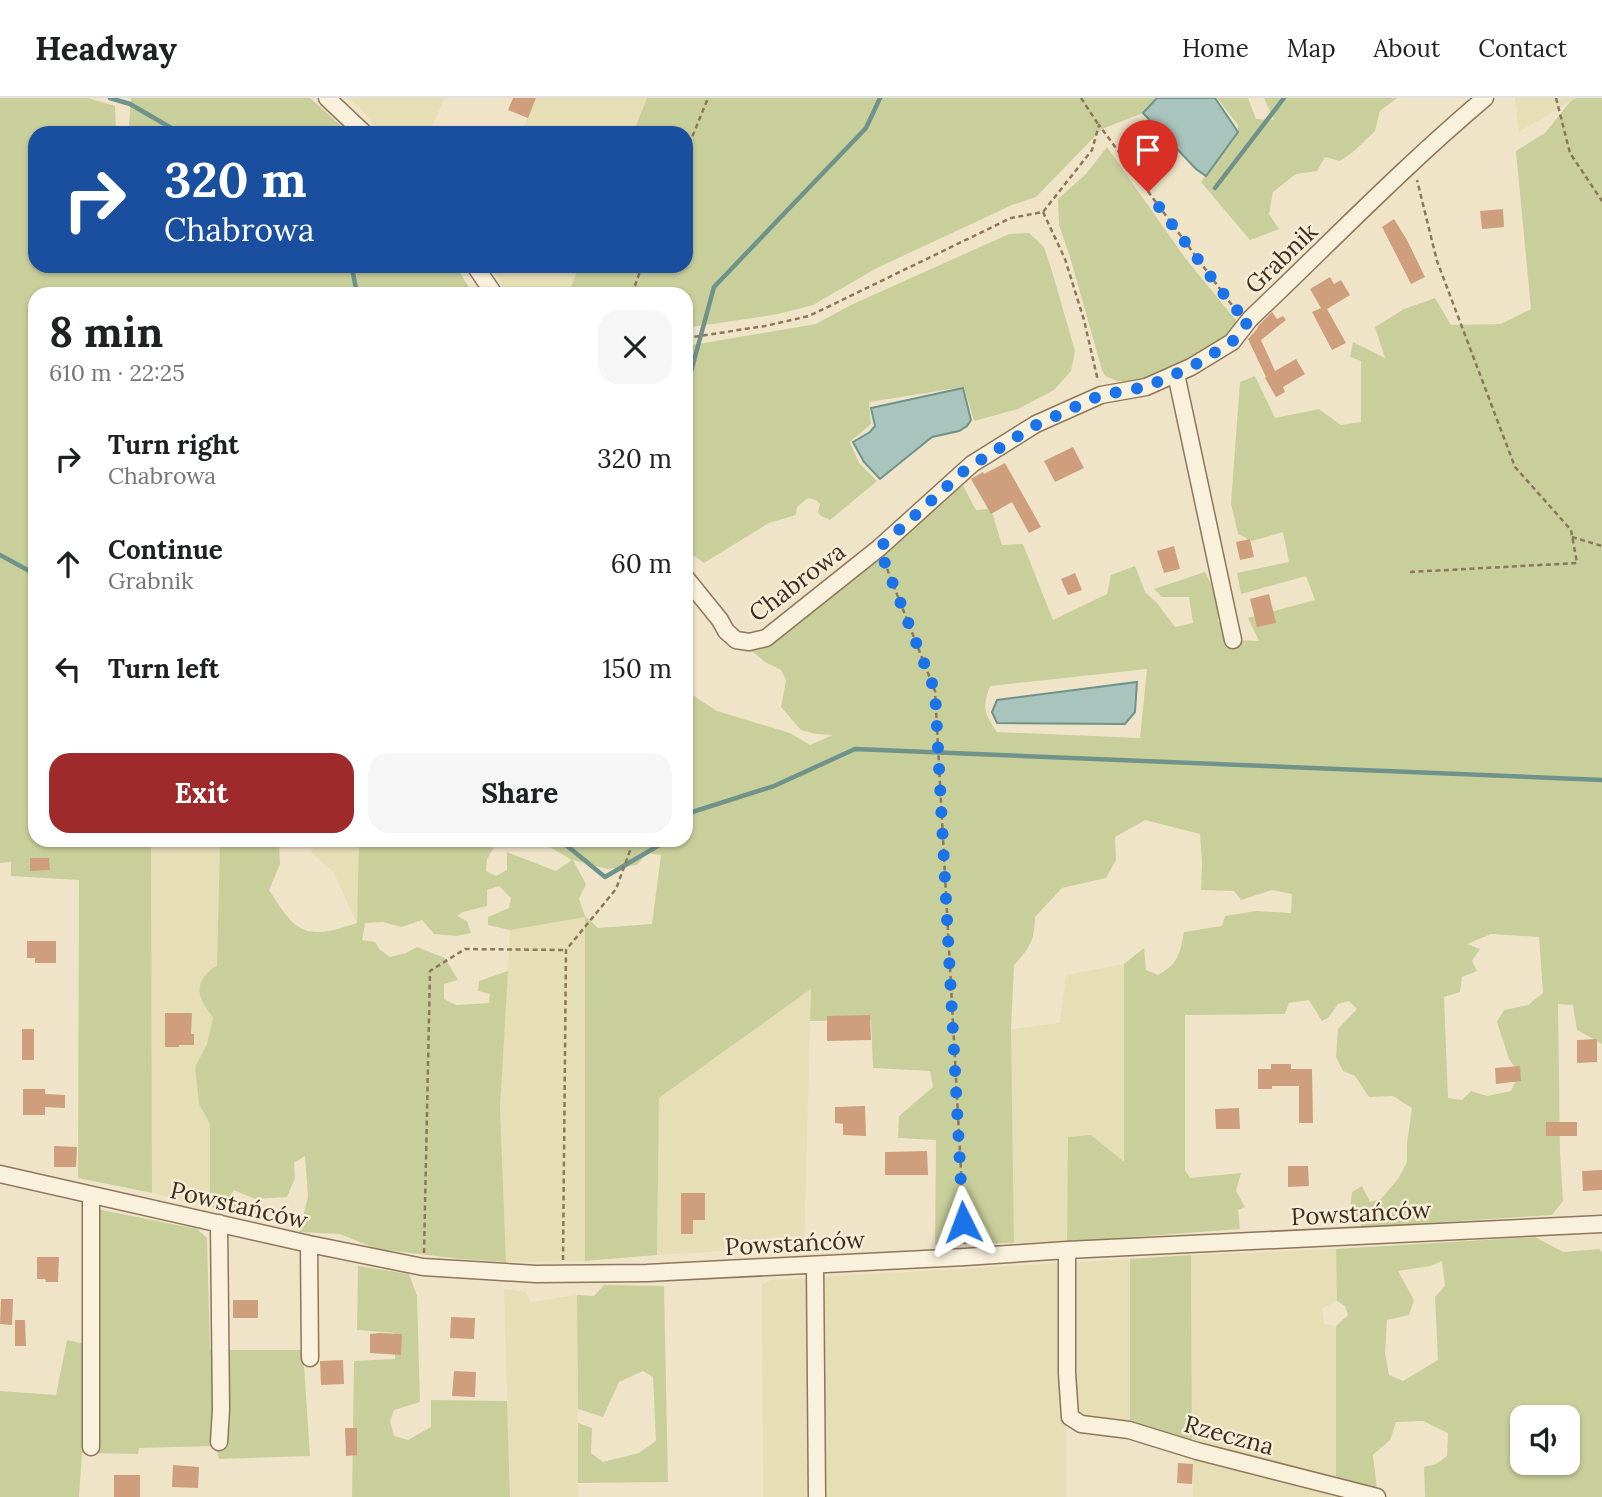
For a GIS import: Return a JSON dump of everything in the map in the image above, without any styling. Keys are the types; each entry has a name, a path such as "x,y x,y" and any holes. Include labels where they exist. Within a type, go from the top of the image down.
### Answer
{"street":[{"path":"327,98 357,126"},
{"name":"Grabnik","path":"972,464 1036,425 1101,395 1146,387 1191,367 1232,342 1250,319 1450,128 1485,98"},
{"path":"1176,374 1233,640"},
{"name":"Chabrowa","path":"693,587 726,631 736,640 749,642 765,638 879,548 972,464"},
{"name":"Powstańców","path":"0,1174 423,1267 536,1274 647,1273 1602,1224"},
{"path":"91,1196 91,1447"},
{"path":"219,1223 219,1442"},
{"path":"309,1244 310,1358"},
{"name":"Rzeczna","path":"1067,1250 1067,1373 1070,1417 1081,1424 1129,1430 1197,1451 1377,1497"},
{"path":"816,1265 817,1497"}],"path":[{"path":"693,135 708,98"},
{"path":"1081,98 1098,125 1234,308 1250,319"},
{"path":"1556,98 1570,153 1602,201"},
{"path":"693,337 765,326 809,316 1011,218 1043,212 1092,150 1098,125"},
{"path":"1409,572 1577,563 1571,530 1515,467 1437,261 1413,163"},
{"path":"1043,212 1065,259 1084,320 1101,395"},
{"path":"1572,537 1602,546"},
{"path":"879,548 935,691 965,1257"},
{"path":"563,1274 566,950 616,889 631,847"},
{"path":"423,1267 430,971 465,948 566,950"}],"shaded area":[{"path":"349,98 445,98 432,126 373,126 365,113"},
{"path":"533,98 647,98 636,126 525,126"},
{"path":"1515,98 1576,98 1519,132"},
{"path":"495,273 576,273 571,287 503,287"},
{"path":"151,847 220,847 217,967 201,998 213,1017 207,1044 195,1067 199,1104 210,1124 210,1207 152,1193"},
{"path":"312,847 359,847 357,924 333,871 312,854"},
{"path":"585,916 585,1261 506,1262 500,1108 510,930"},
{"path":"1124,964 1124,1163 1068,1137 1067,1242 1014,1243 1011,1029 1060,1023 1066,975"},
{"path":"811,989 804,1246 657,1255 659,1098"},
{"path":"1336,1249 1337,1301 1322,1308 1324,1324 1336,1326 1338,1497 1193,1497 1191,1255"},
{"path":"1130,1259 1130,1426 1066,1418 1066,1497 763,1497 762,1285 770,1280"},
{"path":"504,1289 526,1292 531,1302 577,1295 578,1497 510,1497"}],"green space":[{"path":"0,98 88,98 115,106 116,126 28,126 28,273 460,273 469,287 28,287 28,847 151,847 152,1193 78,1178 79,880 11,876 11,862 0,863"},
{"path":"131,98 310,98 341,126 129,126"},
{"path":"647,98 1157,98 1143,113 1102,129 1036,197 1012,205 877,268 813,305 778,314 693,327 693,287 571,287 576,273 693,273 693,126 636,126"},
{"path":"1217,98 1248,98 1256,119 1274,120 1264,98 1397,98 1380,111 1375,131 1353,152 1340,161 1325,157 1317,171 1296,174 1273,192 1269,214 1279,229 1250,240 1201,182 1238,132 1238,125"},
{"path":"1576,98 1602,98 1602,1044 1577,1030 1573,1005 1558,1004 1563,1201 1552,1215 1362,1227 1350,1209 1352,1192 1362,1186 1370,1202 1381,1199 1398,1179 1407,1162 1412,1108 1393,1096 1369,1097 1355,1076 1343,1071 1336,1057 1338,1029 1357,1009 1349,1001 1338,1004 1328,1018 1322,1021 1309,1000 1289,1003 1285,1014 1185,1015 1185,1170 1190,1178 1241,1173 1236,1191 1245,1207 1238,1210 1240,1229 1067,1242 1068,1137 1091,1135 1124,1162 1124,964 1144,948 1146,970 1158,975 1177,958 1184,932 1222,926 1225,916 1256,911 1291,913 1292,894 1272,890 1241,900 1234,891 1201,890 1200,834 1145,820 1115,837 1116,860 1106,878 1062,888 1035,917 1030,944 1014,965 1011,1029 1014,1243 935,1244 936,1140 898,1138 899,1116 933,1087 930,1071 873,1068 871,1020 810,1021 811,989 659,1098 657,1255 585,1261 585,917 510,930 488,925 488,917 509,908 511,898 499,886 487,890 487,906 457,916 467,921 471,933 456,936 434,934 422,920 401,927 383,922 365,923 362,940 375,942 379,949 390,957 417,947 445,958 458,980 444,984 444,999 456,1005 489,1003 490,994 478,991 479,981 508,971 500,1108 506,1262 377,1249 340,1234 299,1232 308,1197 305,1156 294,1163 295,1178 287,1197 255,1199 234,1190 229,1198 238,1207 266,1212 260,1220 210,1207 210,1124 199,1104 195,1067 207,1044 213,1018 202,1001 200,988 205,975 217,966 220,847 279,847 280,864 269,890 287,917 304,930 314,932 357,923 359,847 494,847 487,859 486,871 496,876 507,870 507,852 556,871 572,860 550,847 693,847 693,696 717,711 790,733 810,745 833,735 801,730 781,707 786,680 781,670 765,662 747,647 961,482 976,510 991,509 1002,545 1023,544 1053,620 1107,594 1111,575 1135,566 1145,592 1175,627 1193,623 1189,597 1162,597 1154,589 1205,572 1220,602 1218,621 1233,640 1259,641 1248,618 1315,600 1306,576 1241,594 1237,573 1289,562 1283,532 1252,541 1238,534 1231,503 1240,382 1255,376 1275,418 1319,409 1341,425 1361,422 1361,361 1350,357 1353,342 1385,358 1375,327 1404,309 1435,298 1451,325 1501,324 1531,309 1516,151 1545,133","holes":["1147,669 1140,738 997,732 986,710 990,686","647,853 661,855 652,924 598,928 585,916 579,899 586,884 573,860 607,869 637,865","1491,934 1539,937 1543,993 1528,1005 1504,1010 1497,1022 1509,1059 1519,1073 1511,1091 1487,1096 1471,1091 1462,1100 1448,1098 1444,997 1460,992 1462,977 1477,971 1472,961 1480,949 1467,944"]},
{"path":"1107,147 1185,258 1239,324 1212,346 1137,381 1117,381 1105,376 1102,370 1059,225 1058,199 1086,174"},
{"path":"1029,233 1044,247 1075,351 1071,371 1054,390 1018,409 974,421 964,387 869,402 871,424 850,442 859,463 877,481 830,520 818,512 820,504 816,500 808,498 797,507 796,515 769,523 704,563 693,555 693,345 816,324 851,305 1009,234"},
{"path":"92,1208 197,1229 207,1238 210,1350 303,1350 310,1456 219,1459 216,1446 139,1448 138,1454 82,1453 79,1497 0,1497 0,1391 56,1395 67,1340 85,1344"},
{"path":"1535,1237 1563,1252 1599,1249 1602,1252 1602,1497 1425,1497 1424,1467 1436,1464 1447,1456 1448,1433 1423,1421 1396,1422 1390,1440 1373,1455 1378,1497 1338,1497 1336,1326 1348,1315 1345,1306 1337,1301 1336,1249","holes":["1442,1261 1445,1286 1435,1297 1438,1360 1403,1381 1389,1375 1385,1353 1387,1320 1409,1315 1414,1300 1398,1271 1430,1266"]},
{"path":"1191,1255 1192,1443 1130,1426 1130,1259"},
{"path":"358,1266 409,1274 417,1296 420,1402 394,1410 390,1421 394,1436 408,1440 431,1427 431,1400 507,1401 510,1497 352,1497 354,1361 395,1359 395,1333 357,1330"},
{"path":"604,1285 664,1286 668,1482 578,1483 578,1423 592,1428 591,1453 603,1462 639,1453 656,1441 653,1377 643,1371 619,1382 603,1417 578,1409 577,1295 594,1296"}],"water":[{"path":"1157,98 1215,98 1238,132 1206,176 1196,169 1143,113"},
{"path":"963,388 971,420 967,426 959,431 932,437 880,479 864,462 853,442 875,426 871,408"},
{"path":"1137,682 1135,712 1125,724 997,723 992,712 997,700"}],"building":[{"path":"513,98 536,98 528,118 508,110"},
{"path":"1503,209 1504,227 1482,229 1480,211"},
{"path":"1394,219 1425,277 1411,284 1382,227"},
{"path":"1330,277 1334,284 1341,280 1350,295 1327,309 1346,343 1332,350 1312,312 1321,308 1310,289"},
{"path":"1272,312 1277,319 1283,316 1286,320 1261,340 1275,371 1296,359 1305,374 1283,387 1285,392 1276,397 1248,339"},
{"path":"1073,447 1084,468 1055,482 1044,461"},
{"path":"1005,463 1041,527 1029,533 1012,502 991,514 971,479"},
{"path":"1250,539 1254,557 1240,560 1236,542"},
{"path":"1174,546 1180,569 1164,573 1157,551"},
{"path":"1075,573 1082,590 1068,595 1061,579"},
{"path":"1269,594 1276,623 1257,627 1250,599"},
{"path":"30,858 49,858 50,870 30,871"},
{"path":"27,941 56,941 56,963 35,963 35,958 27,958"},
{"path":"165,1013 192,1013 191,1034 194,1034 194,1045 165,1047"},
{"path":"870,1015 871,1040 827,1041 827,1016"},
{"path":"22,1029 34,1029 34,1060 22,1060"},
{"path":"1597,1039 1597,1062 1577,1063 1577,1040"},
{"path":"1271,1064 1291,1064 1291,1069 1312,1069 1313,1123 1299,1123 1299,1086 1258,1089 1258,1069 1271,1069"},
{"path":"1520,1066 1521,1081 1496,1084 1495,1068"},
{"path":"23,1089 45,1089 45,1094 65,1095 65,1108 45,1107 45,1115 23,1115"},
{"path":"865,1106 866,1136 843,1135 843,1124 835,1123 835,1107"},
{"path":"1239,1108 1240,1129 1216,1129 1215,1109"},
{"path":"1546,1122 1577,1122 1577,1136 1546,1136"},
{"path":"54,1146 77,1147 76,1167 54,1167"},
{"path":"927,1151 928,1175 885,1175 885,1152"},
{"path":"1288,1166 1308,1166 1309,1186 1288,1187"},
{"path":"1602,1170 1602,1190 1583,1191 1582,1171"},
{"path":"681,1193 705,1193 705,1220 693,1220 693,1234 681,1234"},
{"path":"37,1257 59,1257 58,1282 37,1279"},
{"path":"1,1299 13,1299 12,1325 0,1324"},
{"path":"233,1300 258,1300 258,1318 233,1318"},
{"path":"451,1317 475,1318 474,1339 450,1338"},
{"path":"15,1320 25,1320 26,1346 15,1346"},
{"path":"370,1334 402,1334 401,1355 370,1353"},
{"path":"343,1360 344,1384 321,1385 320,1361"},
{"path":"454,1371 476,1372 475,1397 452,1396"},
{"path":"345,1428 357,1428 357,1455 346,1456"},
{"path":"1178,1463 1193,1464 1192,1484 1177,1483"},
{"path":"173,1465 199,1467 198,1488 172,1487"},
{"path":"114,1475 140,1475 140,1497 114,1497"}],"waterway":[{"path":"110,98 130,104 168,126"},
{"path":"693,364 714,287 866,128 880,98"},
{"path":"1215,188 1284,98"},
{"path":"353,273 356,287"},
{"path":"0,555 28,570"},
{"path":"693,812 774,786 855,749 1602,780"},
{"path":"569,847 605,877 656,847"}],"route":[{"path":"963,1222 935,691 879,548 972,464 1036,425 1101,395 1146,387 1191,367 1232,342 1250,319 1234,308 1148,192"}]}
